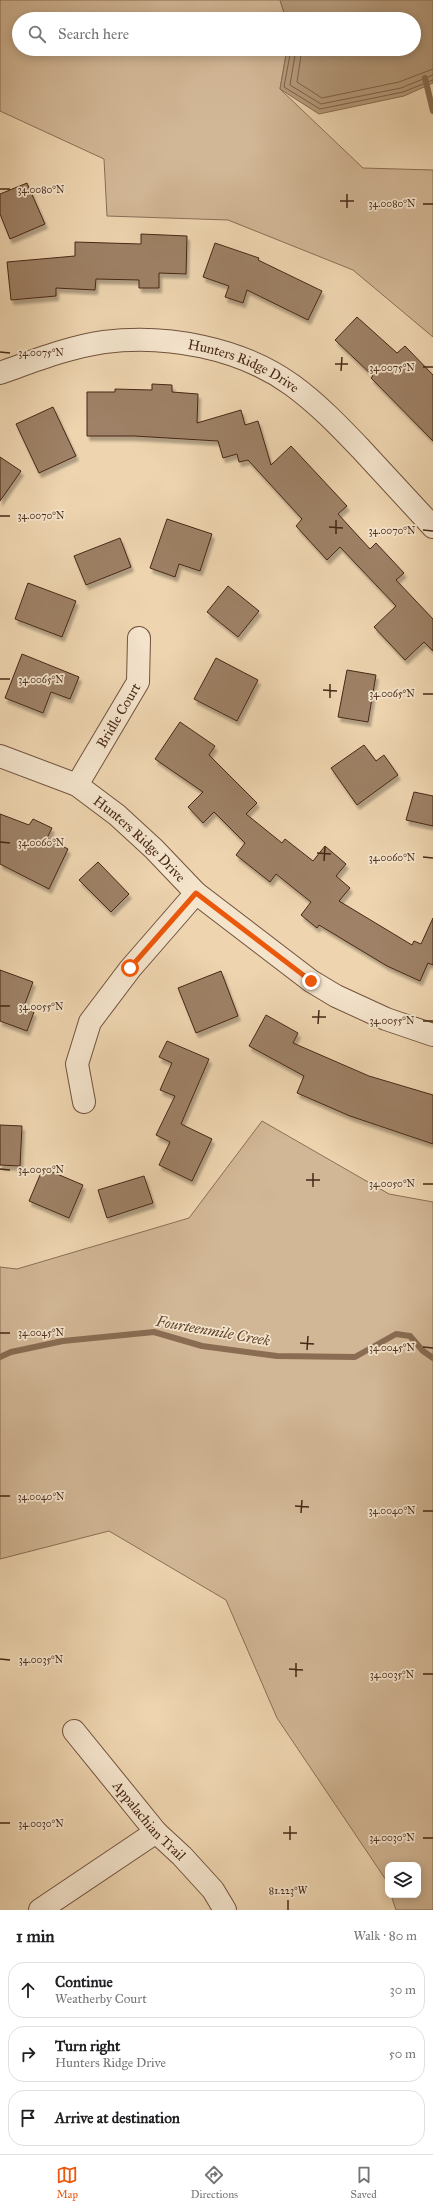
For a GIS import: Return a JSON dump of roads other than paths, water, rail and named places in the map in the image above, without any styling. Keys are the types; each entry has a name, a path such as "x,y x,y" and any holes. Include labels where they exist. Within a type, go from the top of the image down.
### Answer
{"street":[{"name":"Hunters Ridge Drive","path":"0,373 66,351 103,342 131,340 168,341 205,347 258,366 291,384 321,407 433,527"},
{"name":"Bridle Court","path":"77,785 138,682 139,638"},
{"name":"Hunters Ridge Drive","path":"0,756 77,785 117,815 149,844 196,893 317,984 386,1019 433,1035"},
{"path":"84,1102 77,1064 90,1022 130,968 196,893"},
{"name":"Appalachian Trail","path":"74,1731 156,1832 182,1856 213,1890 225,1910"},
{"path":"40,1910 156,1832"}],"water":[{"path":"280,0 433,0 433,83 404,96 319,114 280,89 286,56 421,56 421,12 284,12"}],"waterway":[{"path":"425,78 433,111"},
{"name":"Fourteenmile Creek","path":"0,1357 11,1352 63,1341 154,1332 202,1346 277,1356 355,1357 396,1334 410,1336 423,1351 433,1358"}]}
